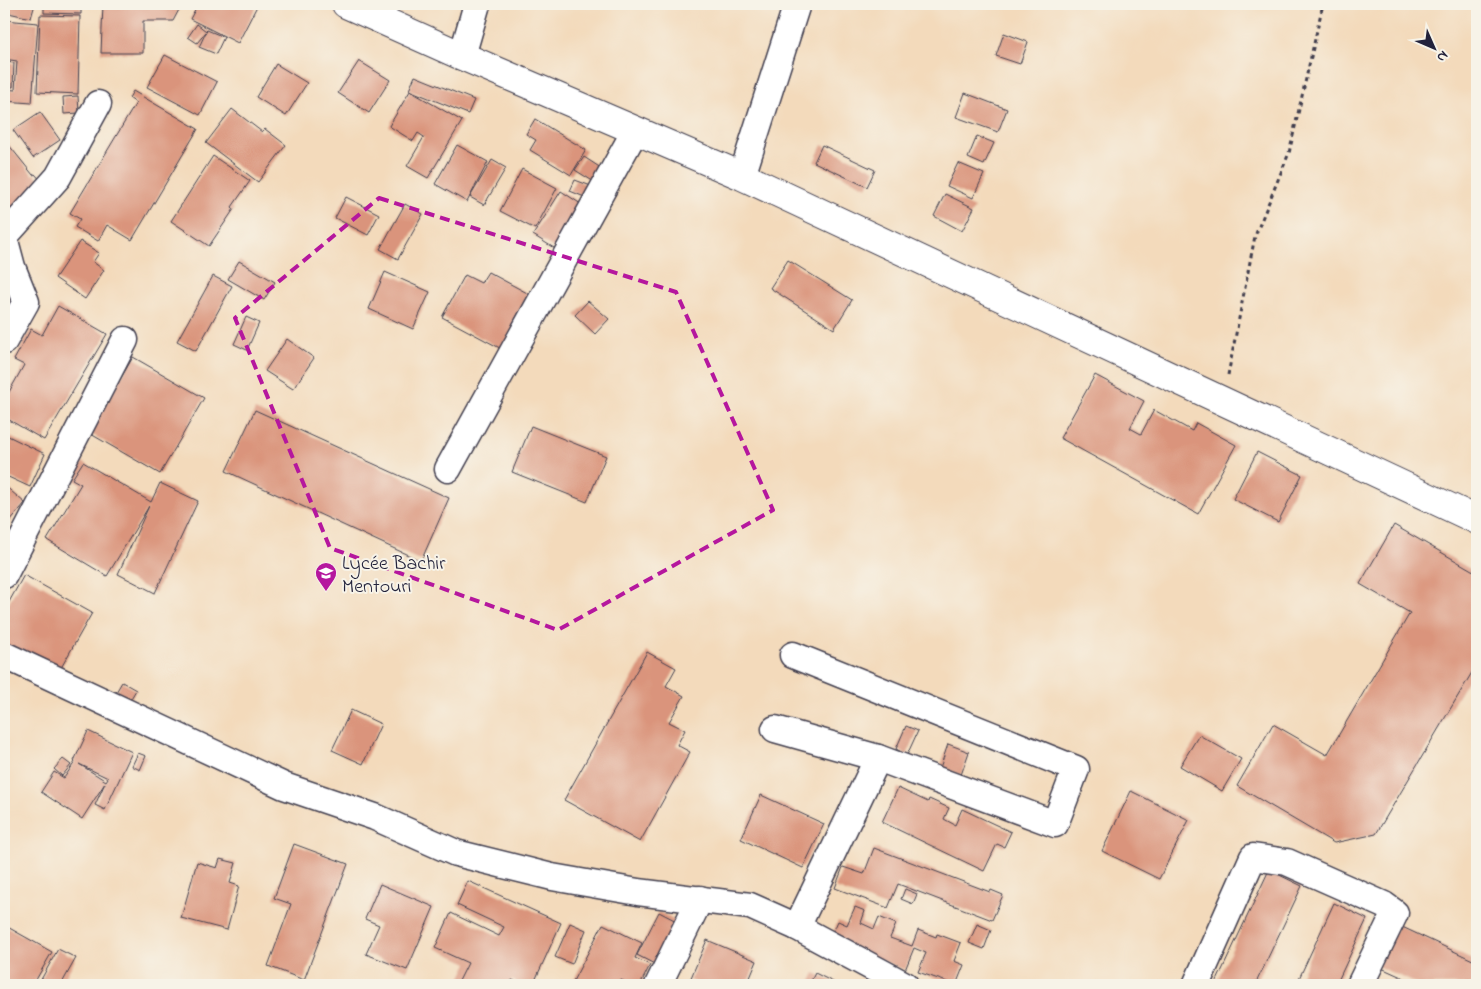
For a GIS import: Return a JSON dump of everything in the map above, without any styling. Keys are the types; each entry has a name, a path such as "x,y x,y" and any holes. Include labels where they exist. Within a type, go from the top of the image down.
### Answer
{"street":[{"path":"346,4 742,176 1477,520"},
{"path":"462,56 477,4"},
{"path":"742,176 797,4"},
{"path":"4,341 26,302 12,267 4,237 58,177 98,104"},
{"path":"448,469 635,131"},
{"path":"4,575 125,340"},
{"path":"4,655 284,786 375,817 456,853 552,877 638,892 750,906 797,928 894,982"},
{"path":"775,729 878,758 1055,824 1076,769 793,655"},
{"path":"797,928 878,758"},
{"path":"1196,985 1253,857 1286,862 1384,905 1395,913 1360,985"},
{"path":"658,985 700,899"}],"path":[{"path":"1223,402 1255,236 1289,153 1323,4"}],"highlighted area":[{"path":"379,198 676,292 773,510 558,630 330,548 235,318"}],"building":[{"path":"4,4 35,4 31,18 4,12"},
{"path":"44,4 81,4 81,14 44,13"},
{"path":"103,4 182,4 173,21 143,21 143,53 101,53"},
{"path":"198,4 258,4 238,43 190,19"},
{"path":"40,15 80,16 78,94 37,92"},
{"path":"4,20 38,23 32,103 4,101 4,89 15,90 17,61 4,59"},
{"path":"197,24 206,31 224,37 216,54 199,47 206,32 197,43 188,37"},
{"path":"1004,33 1028,42 1020,64 996,56"},
{"path":"165,55 217,82 200,115 147,87"},
{"path":"359,61 390,80 369,113 338,93"},
{"path":"4,62 14,63 13,87 4,87"},
{"path":"276,64 307,83 286,116 256,97"},
{"path":"415,76 474,100 468,114 409,90"},
{"path":"133,91 198,129 132,240 107,225 98,241 75,227 80,219 70,213 136,103 129,98"},
{"path":"410,91 462,121 428,178 407,166 424,137 418,133 413,141 389,126"},
{"path":"965,93 1007,109 998,132 956,117"},
{"path":"78,96 79,113 64,114 63,97"},
{"path":"232,109 262,132 265,129 286,145 258,182 206,143"},
{"path":"40,112 60,140 33,158 13,130"},
{"path":"535,119 586,150 571,175 530,150 536,140 526,134"},
{"path":"977,136 994,143 984,165 968,158"},
{"path":"4,139 33,175 35,174 50,191 14,221 4,209"},
{"path":"457,145 488,162 467,202 435,184"},
{"path":"822,145 875,170 867,187 814,162"},
{"path":"213,156 250,181 209,246 171,221"},
{"path":"584,157 607,172 599,185 575,170"},
{"path":"492,160 506,168 484,205 470,197"},
{"path":"958,163 984,174 973,198 947,186"},
{"path":"522,169 557,188 535,229 500,211"},
{"path":"575,180 591,186 587,198 570,191"},
{"path":"561,191 584,206 570,258 533,235"},
{"path":"945,194 974,208 962,231 934,216"},
{"path":"346,197 379,214 368,235 335,218"},
{"path":"405,204 423,214 398,259 380,249"},
{"path":"80,241 99,253 93,262 104,270 85,299 55,278"},
{"path":"788,260 852,300 834,329 770,288"},
{"path":"239,261 275,282 264,300 228,279"},
{"path":"385,272 430,292 413,329 369,309"},
{"path":"488,272 529,294 513,323 524,329 511,354 442,317 465,275 481,283"},
{"path":"213,276 232,286 196,351 177,341"},
{"path":"588,301 609,319 595,334 575,315"},
{"path":"58,306 107,334 44,440 4,417 4,401 24,365 14,360 31,329 42,335"},
{"path":"246,317 259,323 247,350 234,344"},
{"path":"287,339 314,358 293,389 265,371"},
{"path":"133,357 204,398 160,474 89,433"},
{"path":"1095,375 1144,401 1130,428 1141,434 1154,410 1192,431 1196,423 1236,445 1198,514 1060,438"},
{"path":"255,410 449,498 421,561 226,471"},
{"path":"531,426 606,456 587,502 512,472"},
{"path":"4,434 45,454 30,487 4,475"},
{"path":"1257,452 1302,475 1278,522 1233,499"},
{"path":"83,462 151,502 160,483 198,501 155,593 118,574 149,506 107,576 47,540 81,484 72,479"},
{"path":"4,485 25,503 4,528"},
{"path":"1394,525 1477,573 1477,664 1376,834 1334,843 1237,786 1273,724 1327,755 1410,613 1360,584"},
{"path":"24,575 92,613 53,682 4,654 4,611"},
{"path":"647,652 676,668 666,686 684,696 669,722 685,730 677,745 690,752 640,842 564,800"},
{"path":"122,682 136,690 126,707 112,699"},
{"path":"351,710 381,724 363,764 332,750"},
{"path":"906,726 918,731 907,755 896,749"},
{"path":"88,731 132,752 105,810 95,805 105,783 82,819 41,792 54,772 64,778","holes":["79,764 108,778 106,781"]},
{"path":"1199,735 1241,759 1222,791 1180,766"},
{"path":"948,744 969,752 961,775 940,768"},
{"path":"138,753 146,756 140,770 132,766"},
{"path":"63,759 71,765 62,776 54,769"},
{"path":"898,788 928,802 929,799 949,808 944,819 955,825 962,809 1011,832 1004,847 997,844 984,871 882,822"},
{"path":"1131,791 1189,820 1159,879 1102,851"},
{"path":"761,795 824,824 803,868 741,839"},
{"path":"294,844 348,864 304,980 268,966 291,904 274,898"},
{"path":"874,848 990,892 991,890 1003,895 992,920 898,884 888,908 835,888 843,867 864,874"},
{"path":"220,859 236,863 230,883 239,886 227,930 181,918 197,862 217,868"},
{"path":"1269,870 1302,886 1255,985 1215,985"},
{"path":"468,881 561,923 533,985 523,985 512,980 509,985 457,985 468,963 435,948 451,913 499,936 504,927 457,905"},
{"path":"380,884 434,907 407,970 366,954 379,925 365,919"},
{"path":"905,889 917,894 913,904 901,899"},
{"path":"1334,903 1367,919 1336,985 1296,985"},
{"path":"855,907 865,911 861,923 874,929 879,917 896,924 890,938 912,946 918,930 936,937 937,934 961,943 954,961 964,965 956,985 918,972 926,953 914,948 905,970 830,939 838,921 847,925"},
{"path":"659,912 688,927 666,970 637,955"},
{"path":"570,923 586,930 572,964 555,957"},
{"path":"603,924 642,943 635,958 650,965 640,985 632,985 621,980 618,985 571,985"},
{"path":"977,924 991,930 984,949 969,943"},
{"path":"4,925 52,952 33,985 4,985"},
{"path":"1398,925 1477,962 1477,985 1419,985 1377,966"},
{"path":"707,940 757,961 747,985 701,985 690,980"},
{"path":"58,949 76,958 61,985 38,985"},
{"path":"815,973 839,985 809,985"}],"place":[{"name":"Lycée Bachir Mentouri","path":"326,592"}]}
